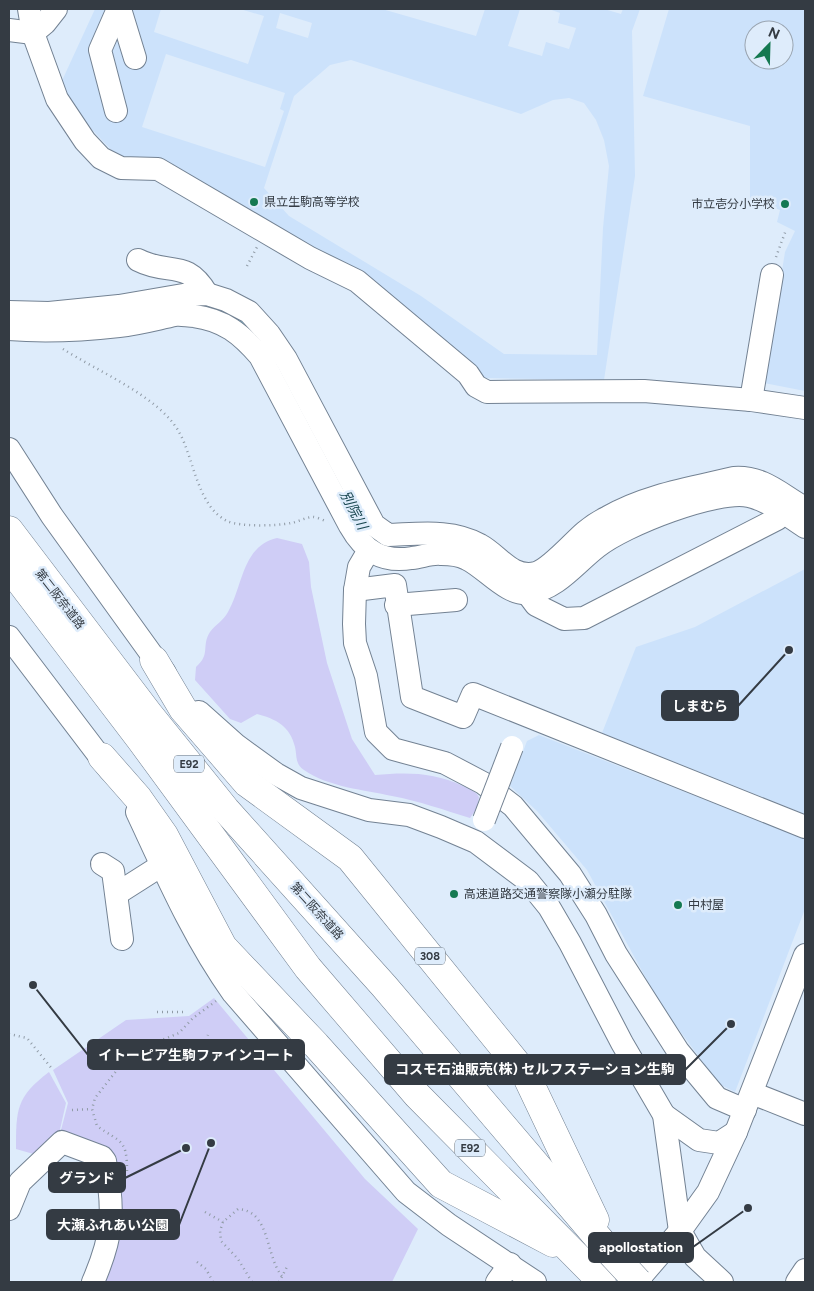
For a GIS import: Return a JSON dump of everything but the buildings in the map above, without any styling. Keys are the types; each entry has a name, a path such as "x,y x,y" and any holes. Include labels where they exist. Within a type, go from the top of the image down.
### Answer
{"highway":[{"name":"第二阪奈道路","path":"9,530 148,714 226,810 384,986 637,1282"},
{"name":"第二阪奈道路","path":"9,567 140,739 308,968 417,1095 600,1280"},
{"name":"308","path":"154,660 184,709 247,783 350,858 526,1075 611,1253"},
{"path":"102,756 138,798 164,835 223,947 338,1068 441,1184 576,1255"}],"street":[{"path":"29,9 33,32 57,100 84,141 101,158 121,168 158,169 280,242 357,281 468,374 476,386 487,392 644,391 751,400 805,408"},
{"path":"9,30 33,32 46,22 56,9"},
{"path":"119,9 135,58"},
{"path":"116,111 100,50 119,9"},
{"path":"138,260 149,266 182,270 197,278 206,294"},
{"path":"751,400 772,275"},
{"path":"9,312 49,313 119,306 182,295 206,294 226,300 249,312 269,334 305,393 374,525 388,536 432,533 462,537 482,546 506,566 519,573 537,573 587,530 609,516 650,499 734,478 746,477 777,489 794,508 805,527"},
{"path":"9,330 34,331 119,326 160,320 177,314 202,317 228,326 242,335 260,356 350,526 364,547 376,555 389,558 412,558 440,553 466,558 511,589 527,594 536,605 564,620 584,618 794,508"},
{"path":"9,449 52,516 154,660 199,713 236,745 276,774 301,788 369,810 409,815 476,842 528,881 549,907 570,943 622,1043 664,1115 680,1231 695,1258 722,1282"},
{"path":"527,594 554,583 604,542 655,515 735,494 750,496 768,503 794,508"},
{"path":"369,550 359,567 355,590 355,643 366,676 376,732 393,749 444,763 483,783 513,806 570,874 596,914 616,954 678,1051 717,1098 749,1102 805,1114"},
{"path":"355,590 456,600"},
{"path":"396,595 412,697 463,717 473,694 524,716 805,826"},
{"path":"9,637 102,756 137,811 191,926 210,961 233,993 406,1192 449,1225 535,1282"},
{"path":"476,842 524,716"},
{"path":"102,864 114,871 122,939"},
{"path":"118,893 162,864"},
{"path":"637,1282 680,1231 708,1192 749,1102 805,955"},
{"path":"664,1115 699,1140 719,1143 736,1132"},
{"path":"9,1209 20,1182 62,1142 102,1157 105,1161 110,1194 111,1231 104,1258 93,1282"},
{"path":"497,1282 510,1264"},
{"path":"797,1282 805,1270"}],"path":[{"path":"772,275 776,253 786,230"},
{"path":"34,331 152,401 179,432 202,491 213,510 227,521 242,524 291,523 312,517 342,527 350,526"},
{"path":"127,1178 127,1152 122,1142 97,1126 92,1109 99,1089 140,1049 179,1032 193,1018 221,997"},
{"path":"157,1012 185,1012"},
{"path":"9,1034 26,1038 53,1070"},
{"path":"199,1059 208,1035"},
{"path":"72,1110 92,1109"},
{"path":"144,1220 149,1210"},
{"path":"252,1282 238,1259 221,1241 220,1231 224,1222 238,1210 249,1210 258,1217 271,1249 273,1260 282,1276"},
{"path":"205,1212 224,1222"},
{"path":"198,1262 206,1269 213,1282"},
{"path":"279,1282 288,1265"}],"shaded area":[{"name":"県立生駒高等学校","path":"95,9 161,9 154,32 248,64 264,16 240,9 382,9 476,36 485,9 520,9 508,46 542,56 546,42 569,49 576,28 558,23 560,13 549,9 604,9 621,14 623,9 640,9 632,31 635,176 604,380 485,378 362,274 132,157 116,155 80,117 60,85","holes":["280,13 312,23 308,38 276,28","166,54 285,93 280,109 284,111 265,167 142,127","351,60 521,114 553,100 569,98 584,103 596,120 604,140 609,166 603,228 597,355 504,354 421,296 289,216 264,188 294,96 330,65"]},
{"name":"市立壱分小学校","path":"669,9 805,9 805,391 764,383 785,252 795,231 777,222 780,210 750,199 750,126 643,96"},
{"path":"277,538 302,544 309,562 311,587 327,663 352,739 375,775 420,774 452,781 474,792 479,797 477,808 470,818 412,800 347,787 314,776 299,765 293,740 281,724 257,714 241,723 230,719 195,680 196,667 205,654 207,637 228,612 250,558 265,542"},
{"path":"805,569 805,814 602,733 636,647 695,627"},
{"path":"539,735 805,839 805,909 735,1092 719,1084 660,1004 587,870 537,811 510,786 527,741"},
{"path":"214,998 365,1179 418,1229 392,1282 100,1282 114,1167 60,1134 68,1103 53,1070 126,1020 189,1016"},
{"path":"49,1072 66,1103 59,1134 37,1155 16,1149 18,1114 24,1097"}],"waterway":[{"name":"別院川","path":"181,307 210,309 221,311 231,316 249,329 267,352"}],"place":[{"name":"県立生駒高等学校","path":"254,202"},
{"name":"市立壱分小学校","path":"785,204"},
{"name":"しまむら","path":"789,650"},
{"name":"高速道路交通警察隊小瀬分駐隊","path":"454,894"},
{"name":"中村屋","path":"678,905"},
{"name":"イトーピア生駒ファインコート","path":"33,985"},
{"name":"コスモ石油販売(株) セルフステーション生駒","path":"731,1024"},
{"name":"大瀬ふれあい公園","path":"211,1143"},
{"name":"グランド","path":"186,1148"},
{"name":"apollostation","path":"748,1208"}]}
